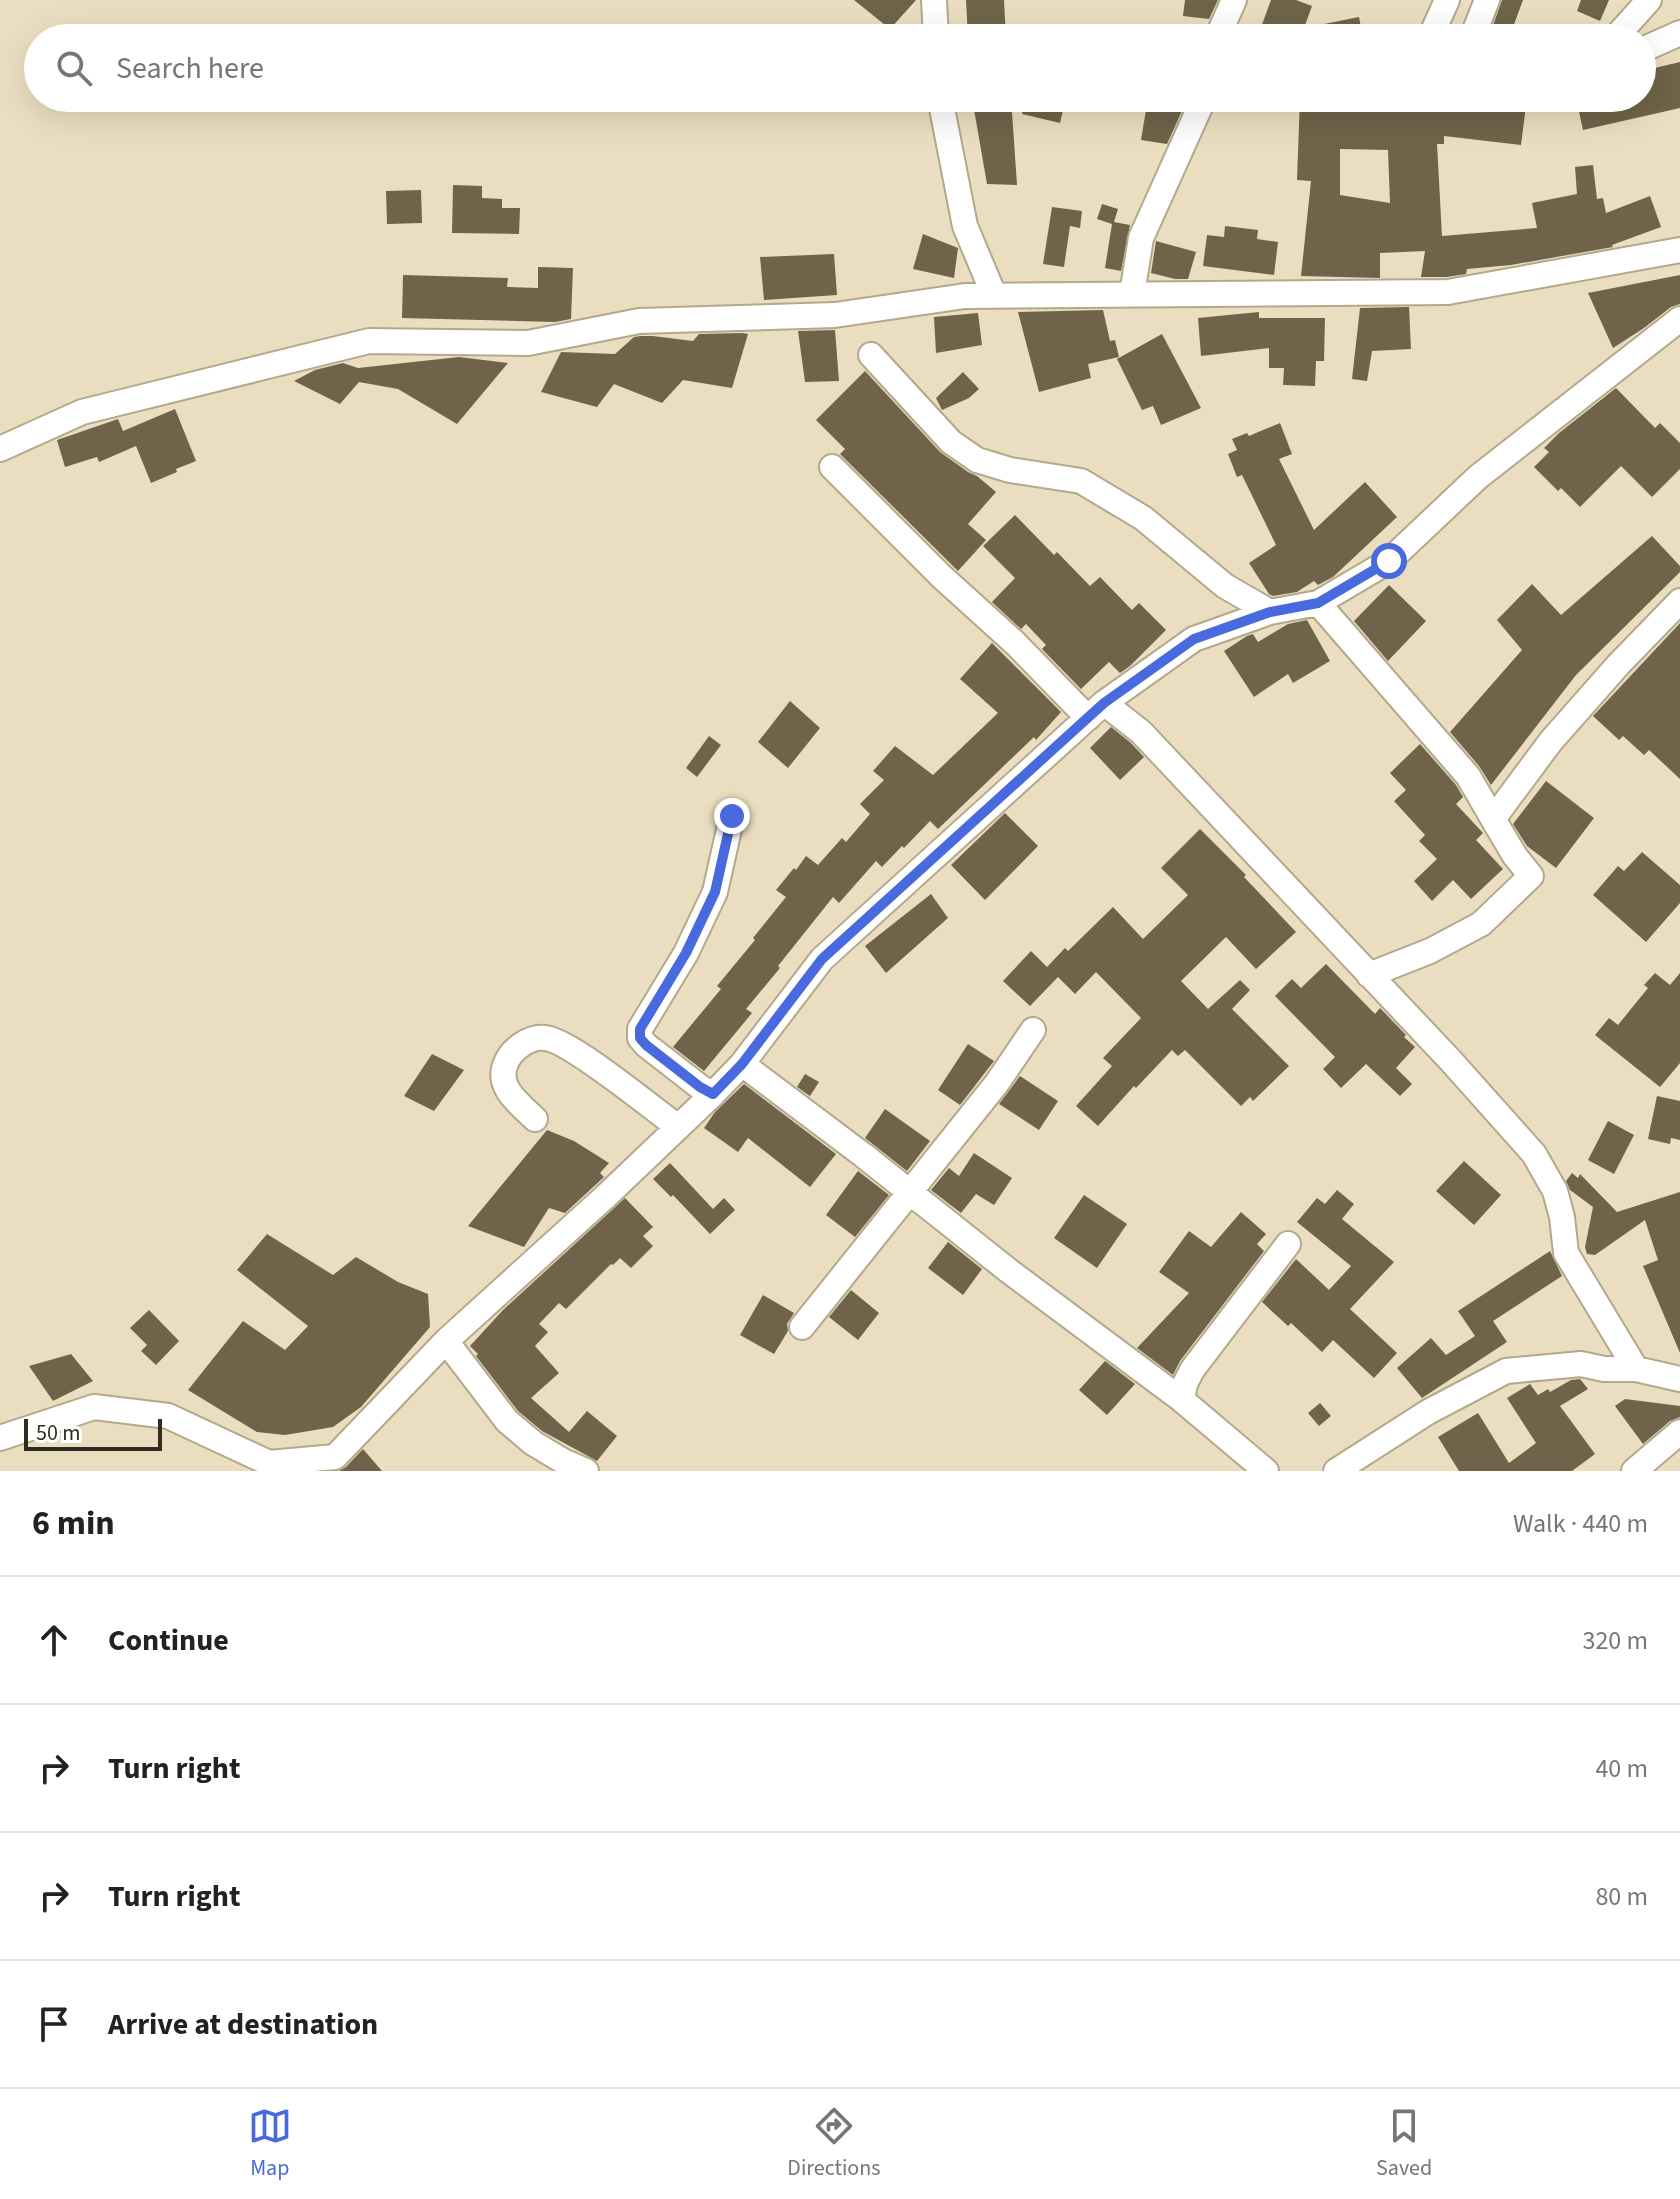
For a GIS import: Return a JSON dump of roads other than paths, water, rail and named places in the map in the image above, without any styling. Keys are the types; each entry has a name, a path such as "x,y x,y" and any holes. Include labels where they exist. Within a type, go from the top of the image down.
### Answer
{"street":[{"path":"934,0 935,24"},
{"path":"1223,24 1234,0"},
{"path":"1436,24 1447,0"},
{"path":"1478,24 1487,0"},
{"path":"1628,24 1649,0"},
{"path":"1656,44 1680,33"},
{"path":"943,112 965,226 994,295"},
{"path":"1132,294 1141,238 1198,112"},
{"path":"0,449 82,412 369,341 528,343 639,321 835,315 965,296 1448,292 1680,250"},
{"path":"0,1438 94,1407 168,1416 269,1463 335,1457 446,1341 713,1094 742,1064 822,959 1096,710 1194,639 1270,612 1318,603 1389,561 1478,477 1680,319"},
{"path":"871,355 951,442 977,460 1010,470 1081,481 1143,518 1225,586 1270,612"},
{"path":"832,467 942,577 1015,643 1096,710 1141,732 1451,1061 1534,1154 1555,1191 1566,1253 1636,1369"},
{"path":"1493,819 1551,741 1680,601"},
{"path":"1318,603 1468,776 1515,856 1531,876 1481,924 1430,951 1369,975"},
{"path":"713,1094 646,1045 640,1038 640,1029 686,953 715,892 732,816"},
{"path":"802,1327 997,1083 1033,1030"},
{"path":"535,1119 506,1089 502,1075 506,1062 515,1050 529,1040 544,1037 580,1055 678,1127"},
{"path":"742,1064 1009,1271 1182,1400 1266,1471"},
{"path":"1182,1400 1192,1370 1288,1244"},
{"path":"446,1341 507,1421 533,1443 586,1471"},
{"path":"1336,1471 1428,1412 1506,1371 1581,1364 1604,1369 1636,1369 1680,1379"},
{"path":"1634,1471 1680,1432"}]}
